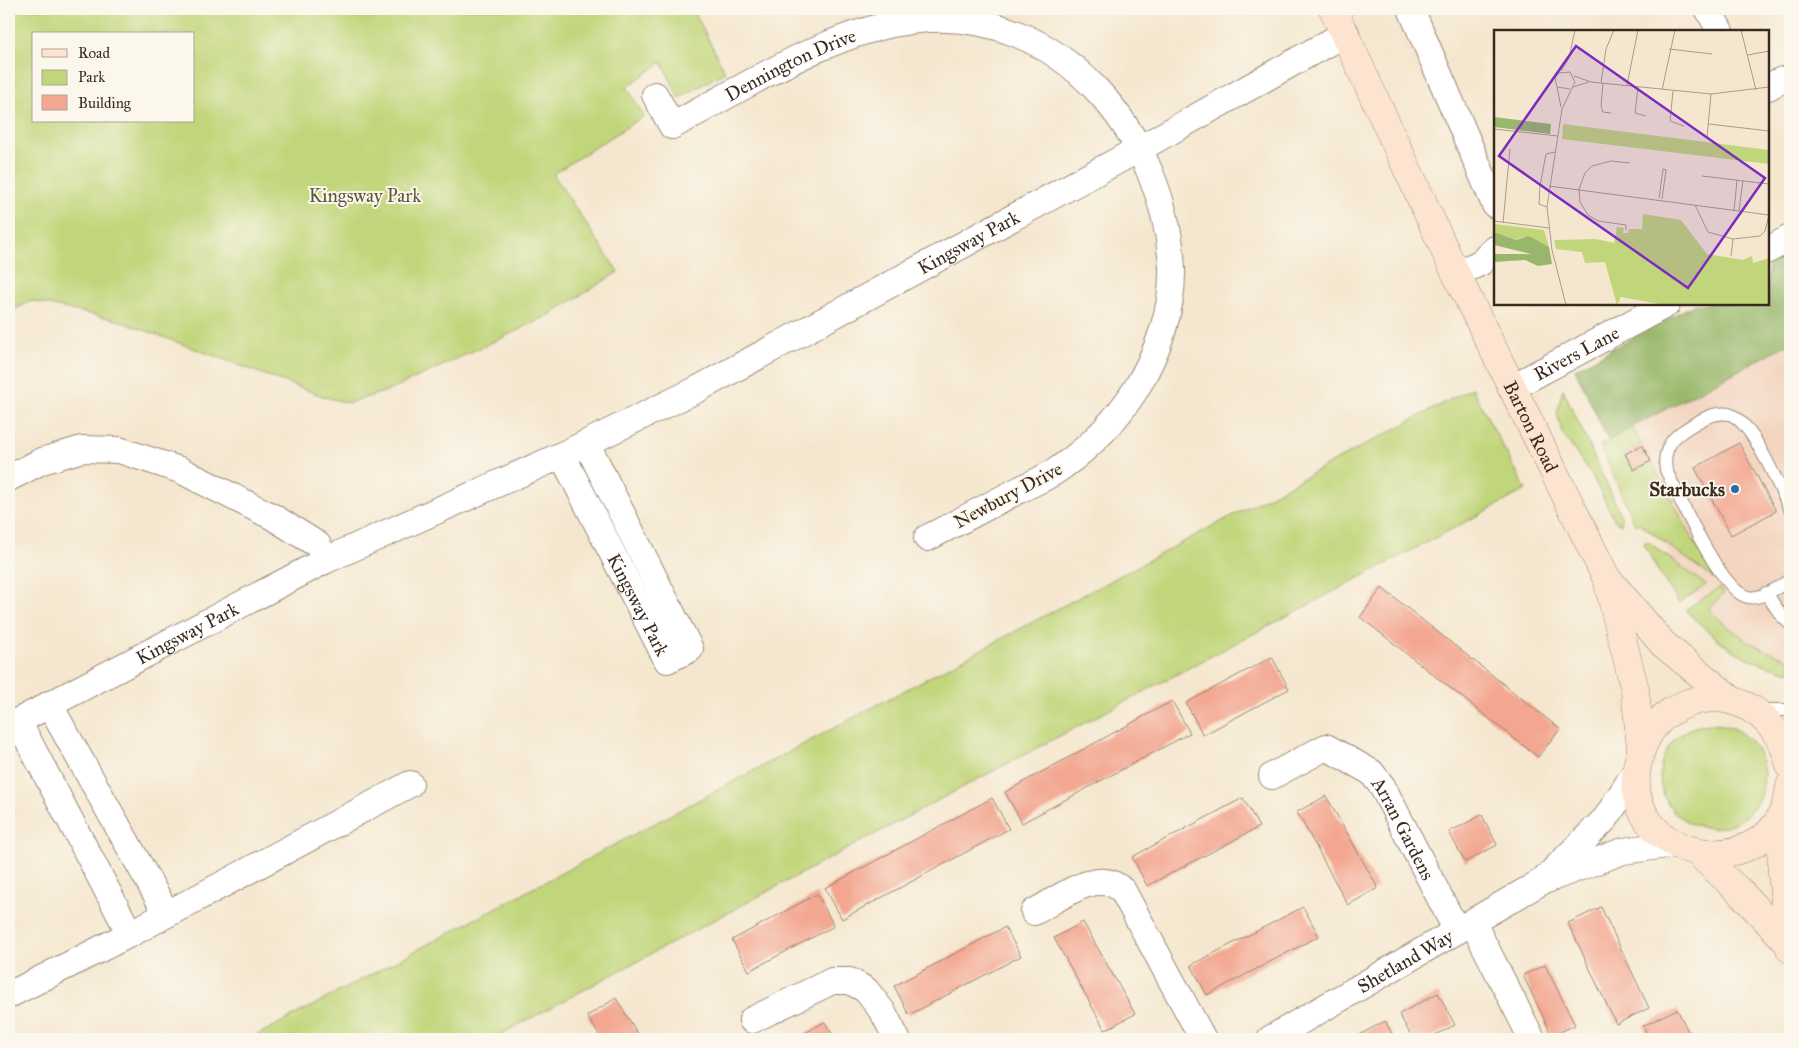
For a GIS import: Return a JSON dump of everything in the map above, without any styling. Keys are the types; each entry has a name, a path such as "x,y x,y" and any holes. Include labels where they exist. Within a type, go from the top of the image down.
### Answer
{"main road":[{"name":"Barton Road","path":"1333,9 1346,33 1456,274 1607,579 1635,690 1638,760 1637,793 1644,813 1658,831 1686,849"},
{"name":"Barton Road","path":"1607,579 1663,644 1773,726 1786,748 1790,766"},
{"path":"1638,760 1652,729 1668,713 1688,703 1711,699 1744,705"},
{"path":"1686,849 1722,854 1744,848 1764,836 1787,799"},
{"path":"1787,799 1789,946"},
{"path":"1686,849 1742,894 1789,946"}],"street":[{"path":"1411,9 1494,203"},
{"path":"1708,9 1719,30"},
{"name":"Dennington Drive","path":"656,95 672,126 823,46 872,27 919,20 965,19 1007,30 1044,46 1076,70 1109,102 1139,149"},
{"name":"Kingsway Park","path":"130,934 13,724 326,560 587,444 696,390 1139,149 1346,33"},
{"name":"Newbury Drive","path":"927,538 1062,468 1101,434 1135,391 1155,354 1167,316 1172,271 1167,230 1156,186 1139,149"},
{"path":"1769,249 1790,238"},
{"path":"1456,274 1480,263 1494,250"},
{"name":"Rivers Lane","path":"1511,388 1665,305"},
{"name":"Kingsway Park","path":"562,455 668,660 690,649 587,444"},
{"path":"9,478 42,461 82,449 119,450 180,470 273,517 318,545 326,560"},
{"path":"48,704 167,914"},
{"name":"Arran Gardens","path":"1272,776 1326,747 1370,772 1382,786 1465,927"},
{"name":"Shetland Way","path":"1541,882 1606,818 1638,760"},
{"path":"9,995 130,934 410,784"},
{"name":"Shetland Way","path":"1270,1039 1302,1032 1465,927 1541,882 1624,851 1686,849"},
{"path":"1034,912 1088,883 1103,880 1116,884 1123,891 1203,1039"},
{"path":"1465,927 1532,1039"},
{"path":"752,1020 832,981 850,981 866,990 883,1012 897,1039"}],"lane":[{"path":"1790,509 1756,444 1737,417 1727,414 1707,418 1683,431 1669,445 1664,461 1666,470 1719,572 1740,595 1750,598 1766,593 1790,580"},
{"path":"1766,593 1780,615 1790,624"},
{"path":"1744,705 1790,710"}],"shaded area":[{"path":"1790,343 1790,667 1722,636 1688,588 1608,440"}],"green space":[{"name":"Kingsway Park","path":"9,9 693,9 725,72 679,98 662,62 627,87 644,116 553,174 618,272 544,318 390,390 348,403 325,397 117,320 31,301 9,312"},
{"path":"1790,253 1790,343 1608,440 1575,369 1693,305 1769,305 1769,264"},
{"path":"1472,388 1526,490 963,787 492,1039 250,1039"},
{"path":"1563,389 1621,516 1621,524 1616,522 1592,476 1562,433 1557,413"},
{"path":"1632,427 1642,445 1625,454 1634,470 1651,461 1714,579 1639,523 1635,525 1600,445"},
{"path":"1647,541 1706,585 1679,603 1655,566 1644,543"},
{"path":"1719,588 1724,594 1708,608 1726,625 1746,639 1790,659 1790,672 1757,662 1732,650 1685,610"},
{"path":"1712,724 1732,728 1749,739 1760,756 1764,776 1760,796 1749,813 1732,824 1712,828 1692,824 1675,813 1664,796 1660,776 1664,756 1675,739 1692,728"}],"building":[{"name":"Starbucks","path":"1739,443 1776,511 1731,535 1695,468"},
{"path":"1642,445 1651,461 1634,470 1625,454"},
{"path":"1382,588 1560,729 1538,757 1360,617"},
{"path":"1272,657 1289,689 1203,735 1186,703"},
{"path":"1172,701 1190,733 1022,823 1005,792"},
{"path":"1326,796 1378,888 1348,905 1297,812"},
{"path":"992,798 1009,829 842,919 825,888"},
{"path":"1243,798 1259,827 1147,886 1132,857"},
{"path":"1482,815 1497,845 1465,862 1449,832"},
{"path":"817,894 834,926 749,971 732,940"},
{"path":"1303,907 1319,936 1207,995 1191,965"},
{"path":"1601,907 1649,1008 1616,1024 1568,923"},
{"path":"1083,922 1135,1014 1105,1030 1054,938"},
{"path":"1005,927 1021,956 909,1015 894,986"},
{"path":"1545,965 1575,1025 1552,1036 1523,975"},
{"path":"1438,993 1455,1025 1427,1039 1413,1039 1399,1014"},
{"path":"616,998 641,1039 602,1039 587,1016"},
{"path":"1677,1009 1692,1039 1650,1039 1643,1026"},
{"path":"1385,1021 1395,1039 1352,1039"},
{"path":"825,1022 835,1039 794,1039"}],"place":[{"name":"Starbucks","path":"1735,489"}]}
